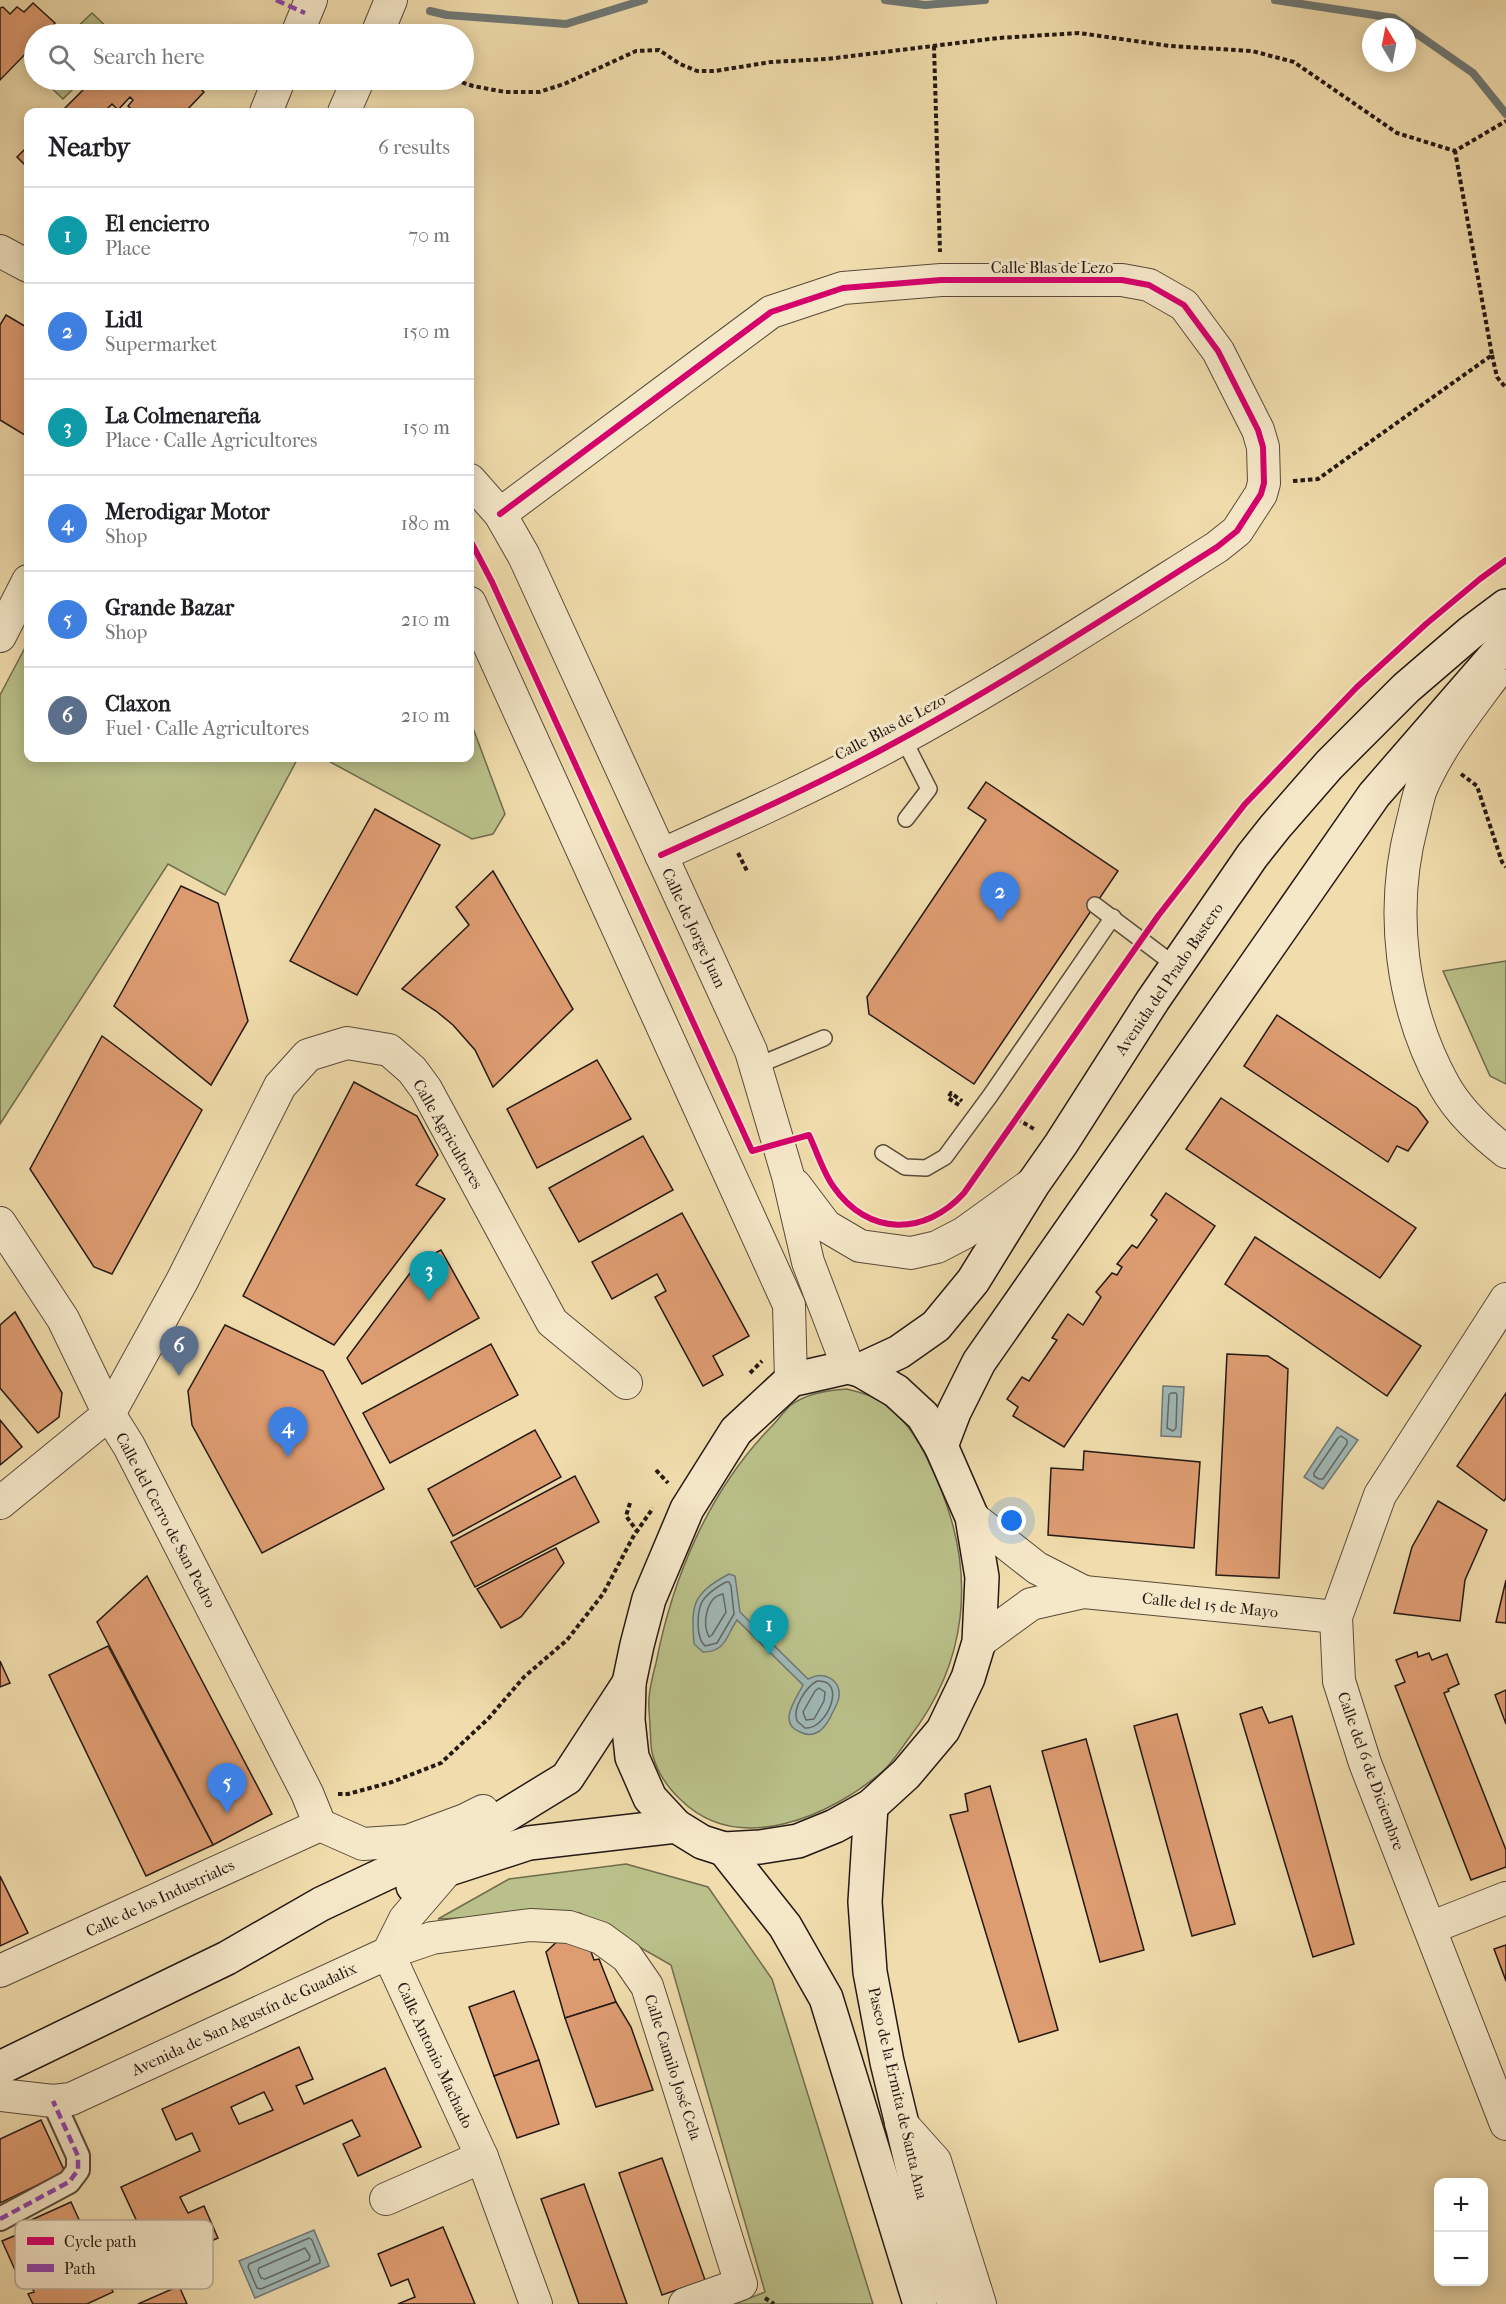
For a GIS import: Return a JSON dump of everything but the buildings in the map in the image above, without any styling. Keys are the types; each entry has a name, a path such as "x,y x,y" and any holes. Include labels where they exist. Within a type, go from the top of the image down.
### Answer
{"main road":[{"name":"Avenida del Prado Bastero","path":"791,1380 854,1368 899,1352 936,1326 973,1281 1033,1184 1176,966 1252,856 1329,765 1406,687 1506,606"},
{"path":"941,1446 954,1412 979,1362 1374,795 1506,643"},
{"path":"791,1380 736,1431 687,1509 649,1599 629,1683 628,1720 632,1757 650,1798 676,1826 702,1842 724,1849 760,1847 798,1841 835,1826 872,1806 906,1774 943,1730 968,1678 980,1642 982,1577 972,1517 941,1446 923,1416 896,1391 854,1368"},
{"path":"0,2068 227,1958 321,1904 495,1822 567,1778 629,1683"},
{"name":"Paseo de la Ermita de Santa Ana","path":"872,1806 865,1902 870,1972 917,2186 954,2304"},
{"path":"227,1958 329,1924 449,1869 529,1843 676,1826"},
{"name":"Paseo de la Ermita de Santa Ana","path":"724,1849 785,1926 826,1998 920,2304"}],"street":[{"path":"301,24 310,0"},
{"path":"381,24 391,0"},
{"path":"268,108 275,90"},
{"path":"346,108 354,90"},
{"path":"0,251 24,264"},
{"name":"Calle Blas de Lezo","path":"500,514 771,312 843,288 941,280 1122,280 1149,285 1184,305 1218,351 1258,430 1263,447 1261,494 1237,531 1217,547 1057,649 903,738 741,819 661,855"},
{"name":"Calle de Jorge Juan","path":"474,485 500,514 524,556 756,1066 788,1176 808,1262 854,1368"},
{"path":"0,636 24,589"},
{"path":"474,612 789,1305 791,1380"},
{"path":"1506,660 1437,756 1420,792 1405,849 1400,905 1404,965 1418,1031 1445,1087 1477,1129 1506,1152"},
{"name":"Calle Agricultores","path":"109,1414 182,1281 280,1086 308,1055 347,1043 388,1050 412,1070 426,1089 552,1322 626,1383"},
{"path":"788,1176 826,1226 860,1246 911,1253 937,1247 964,1233 1033,1184"},
{"name":"Calle del Cerro de San Pedro","path":"0,1223 63,1319 109,1414 129,1446 307,1793 320,1825"},
{"name":"Calle del 6 de Diciembre","path":"1506,1299 1380,1495 1336,1617 1339,1681 1365,1763 1506,2124"},
{"path":"0,1503 109,1414"},
{"name":"Calle del 15 de Mayo","path":"972,1517 1037,1568 1084,1592"},
{"name":"Calle del 15 de Mayo","path":"980,1642 1031,1604 1084,1592 1336,1617"},
{"path":"320,1825 363,1844 408,1841 465,1820 521,1791 567,1778"},
{"name":"Calle de los Industriales","path":"0,1971 320,1825"},
{"path":"388,1953 405,1919 449,1869"},
{"path":"1430,1928 1506,1898"},
{"name":"Calle Camilo José Cela","path":"388,1953 432,1938 530,1925 569,1927 601,1938 627,1957 647,1986 741,2284 685,2304"},
{"name":"Avenida de San Agustín de Guadalix","path":"0,2095 53,2101 71,2099 388,1953"},
{"name":"Calle Antonio Machado","path":"388,1953 482,2157 536,2304"},
{"path":"0,2219 69,2182 78,2170 78,2156 53,2101"},
{"path":"902,2123 936,2161 980,2304"},
{"path":"386,2199 482,2157"}],"lane":[{"path":"903,738 929,789 906,819"},
{"path":"1095,905 1176,966"},
{"path":"883,1153 905,1167 926,1168 945,1157 990,1096 1113,917"},
{"path":"756,1066 824,1038"}],"path":[{"path":"474,86 505,92 539,92 564,84 636,51 659,50 680,64 697,71 715,71 771,62 827,59 998,38 1079,33 1170,46 1252,51 1294,62 1397,133 1455,151 1506,121"},
{"path":"934,46 941,280"},
{"path":"1455,151 1492,355 1497,377 1506,388"},
{"path":"1263,483 1318,479 1492,355"},
{"path":"1437,756 1478,786 1502,862 1506,867"},
{"path":"738,853 747,871"},
{"path":"1011,1128 1023,1110"},
{"path":"748,1376 764,1359"},
{"path":"656,1470 669,1484"},
{"path":"663,1493 672,1479"},
{"path":"630,1503 626,1516 637,1531"},
{"path":"307,1793 348,1794 392,1782 441,1763 488,1719 524,1677 567,1640 603,1594 637,1531 656,1503"}],"green space":[{"path":"92,13 104,24 80,24"},
{"path":"54,90 72,90 63,99"},
{"path":"24,650 24,762 296,762 225,895 168,864 0,1124 0,695"},
{"path":"474,731 505,814 493,834 472,839 330,762 474,762"},
{"path":"1506,961 1506,1084 1490,1076 1443,971"},
{"path":"847,1389 883,1403 904,1422 921,1447 940,1487 959,1553 962,1585 960,1617 954,1648 944,1679 929,1709 890,1764 862,1788 812,1815 784,1824 757,1828 730,1826 704,1817 681,1800 664,1780 655,1763 651,1746 649,1701 663,1631 672,1598 697,1536 729,1479 749,1452 786,1410 797,1401 818,1393"},
{"path":"626,1864 708,1887 772,1979 873,2304 735,2304 765,2292 671,1965 580,1913 438,1919 509,1879"}],"water":[{"path":"1163,1386 1184,1387 1181,1437 1161,1436"},
{"path":"1337,1427 1358,1440 1323,1489 1304,1477"},
{"path":"729,1574 735,1576 740,1612 808,1679 824,1676 837,1685 838,1702 826,1724 818,1732 807,1734 793,1728 789,1717 790,1710 803,1685 737,1620 724,1642 716,1649 703,1652 694,1644 693,1619 696,1602 708,1588"},
{"path":"314,2230 329,2266 255,2298 239,2261"}],"waterway":[{"path":"430,11 447,15 566,24 644,0"},
{"path":"885,0 925,5 985,0"},
{"path":"1275,0 1394,18 1473,73 1506,114"}],"marked path":[{"path":"276,0 305,13"},
{"path":"0,2219 69,2182 78,2170 78,2156 53,2101"}],"cycle path":[{"path":"500,514 771,312 843,288 941,280 1122,280 1149,285 1184,305 1218,351 1258,430 1263,447 1264,483 1261,494 1237,531 1217,547 1057,648 935,720 808,787 661,855"},
{"path":"474,548 492,582 752,1151 809,1135 829,1180 847,1203 863,1215 880,1222 897,1225 915,1223 932,1217 949,1207 964,1193 1158,916 1245,804 1357,687 1426,624 1506,560"}],"place":[{"name":"Lidl","path":"1000,922"},
{"name":"La Colmenareña","path":"429,1301"},
{"name":"Claxon","path":"179,1376"},
{"name":"Merodigar Motor","path":"288,1457"},
{"name":"El encierro","path":"769,1655"},
{"name":"Grande Bazar","path":"227,1813"}]}
